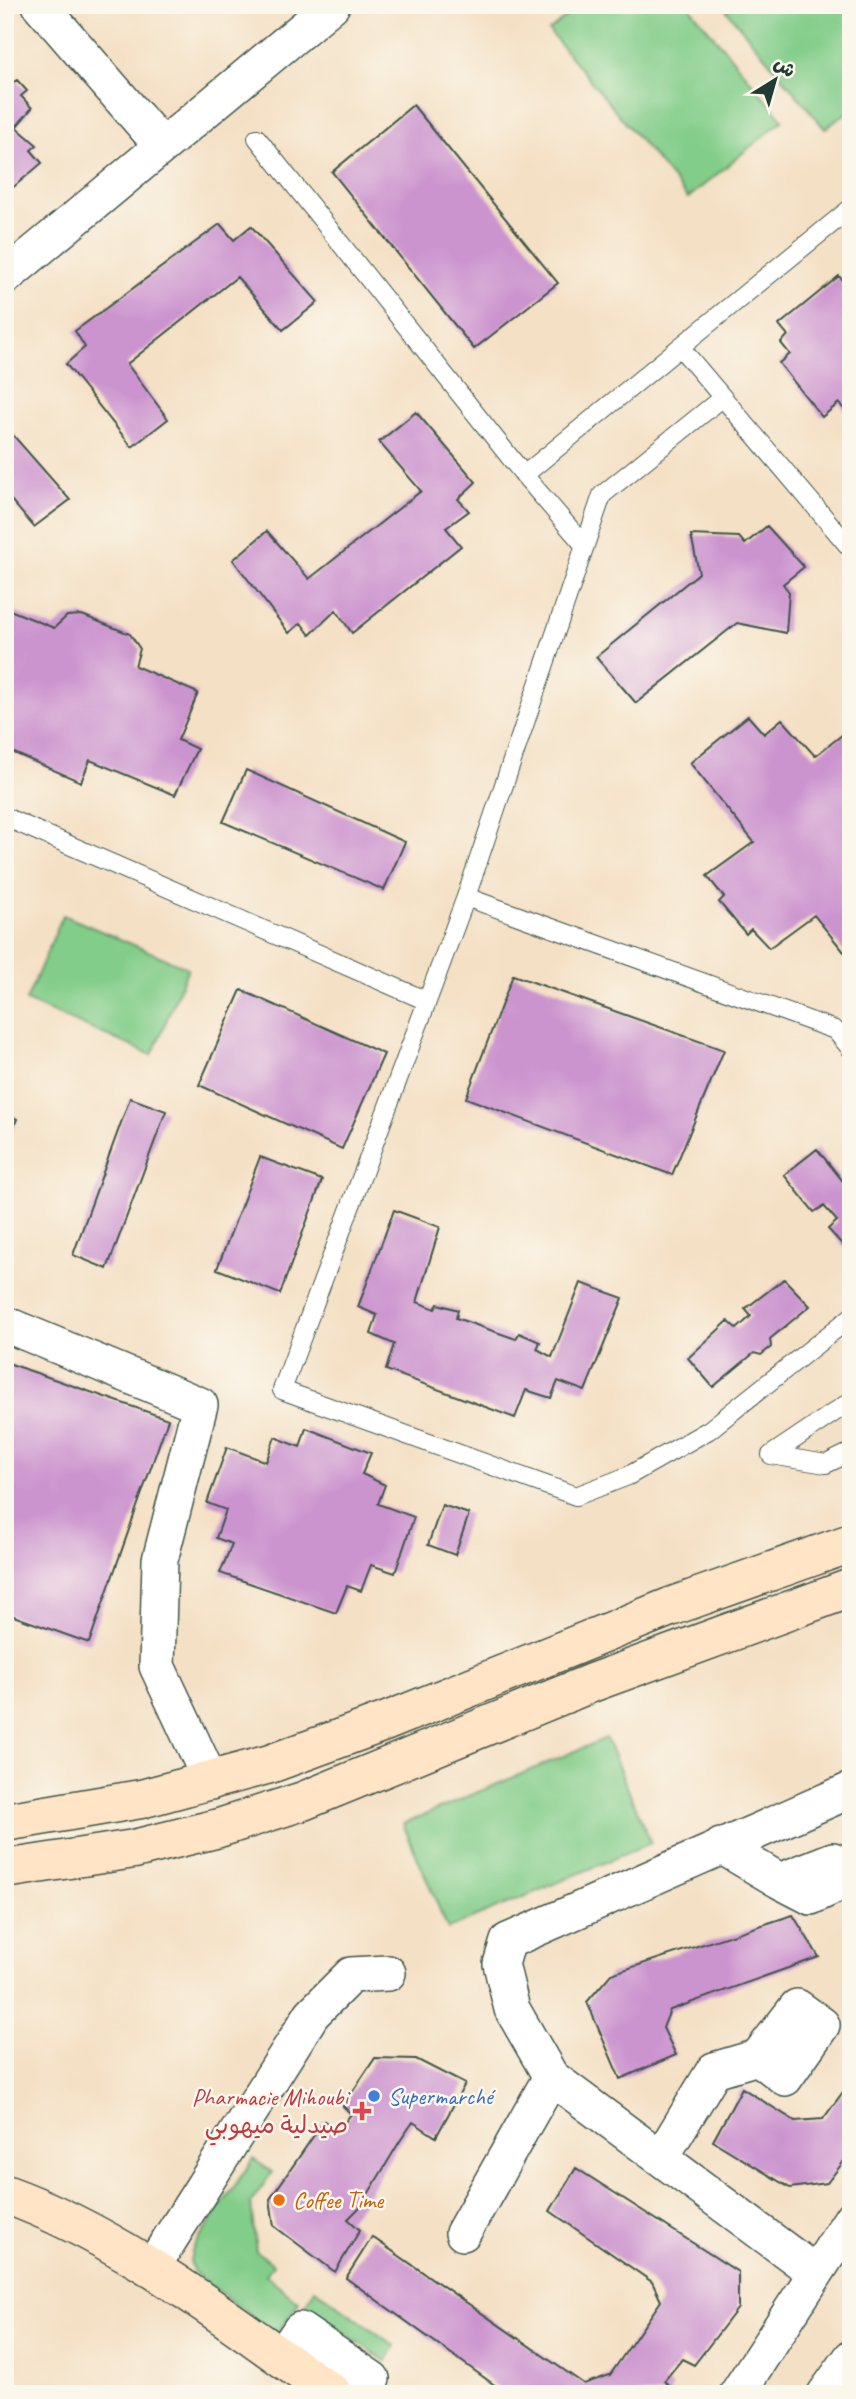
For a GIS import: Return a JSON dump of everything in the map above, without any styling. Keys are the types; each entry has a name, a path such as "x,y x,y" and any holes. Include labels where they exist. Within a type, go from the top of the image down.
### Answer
{"main road":[{"path":"5,1822 141,1799 211,1782 329,1744 670,1607 851,1543"},
{"path":"5,1869 134,1849 219,1828 303,1801 594,1682 851,1588"},
{"path":"5,2194 38,2206 85,2230 151,2269 333,2394"}],"street":[{"path":"40,5 162,146"},
{"path":"5,277 332,5"},
{"path":"5,1324 200,1405 160,1560 157,1666 211,1782"},
{"path":"816,2273 662,2156 601,2116 551,2077 512,2009 501,1964 508,1941 851,1790"},
{"path":"721,1846 780,1881"},
{"path":"151,2269 312,2014 351,1975 388,1973"},
{"path":"662,2156 714,2070 758,2057"},
{"path":"463,2233 551,2077"},
{"path":"737,2394 851,2219"},
{"path":"281,2358 300,2330 372,2379 362,2394"},
{"path":"825,2394 851,2358"}],"lane":[{"path":"257,138 524,475 585,546"},
{"path":"524,475 851,208"},
{"path":"680,347 851,549"},
{"path":"722,398 602,495 466,897 282,1390 576,1496 628,1476 709,1430 851,1317"},
{"path":"5,817 427,1001"},
{"path":"466,897 835,1030 851,1049"},
{"path":"851,1401 771,1455 826,1464 851,1451"}],"green space":[{"path":"580,5 688,5 783,120 688,198 549,31"},
{"path":"722,5 851,5 851,109 825,129"},
{"path":"63,915 188,968 152,1055 26,1001"},
{"path":"606,1738 651,1843 448,1929 403,1824"},
{"path":"253,2159 272,2172 251,2203 256,2251 273,2264 266,2275 299,2302 276,2335 193,2272 190,2260 193,2248"},
{"path":"315,2289 395,2346 386,2362 305,2305"}],"building":[{"path":"17,80 27,91 21,96 32,108 16,127 37,145 31,150 42,163 10,190 5,185 5,82 8,85"},
{"path":"413,105 558,283 474,349 332,172"},
{"path":"220,224 234,240 251,226 318,302 283,330 237,277 127,364 168,419 132,447 66,364 85,347 75,331"},
{"path":"839,276 851,291 851,417 839,403 822,417 779,363 790,354 781,343 788,335 779,325"},
{"path":"416,412 476,482 458,499 469,511 446,528 461,546 352,633 336,610 310,635 301,623 289,633 233,560 267,531 309,579 421,491 379,442"},
{"path":"5,426 70,500 34,527 5,493"},
{"path":"767,526 804,567 783,584 789,592 786,633 737,623 636,703 596,657 699,573 691,535 739,537 745,544"},
{"path":"5,608 54,628 67,616 82,615 130,634 140,649 135,666 198,693 178,740 197,749 175,795 90,760 81,782 5,749"},
{"path":"748,716 764,734 782,719 815,756 851,728 851,946 844,952 814,915 769,948 751,929 746,934 719,902 724,897 707,876 754,842 690,763"},
{"path":"246,770 405,842 384,890 223,822"},
{"path":"513,975 724,1050 672,1175 466,1098"},
{"path":"241,990 384,1054 342,1149 199,1085"},
{"path":"130,1098 166,1111 107,1269 73,1255"},
{"path":"5,1113 17,1119 5,1147"},
{"path":"817,1149 846,1185 851,1185 851,1254 828,1229 837,1221 824,1206 814,1212 784,1175"},
{"path":"260,1157 322,1180 280,1294 217,1269"},
{"path":"394,1210 440,1227 417,1302 435,1309 438,1304 458,1310 456,1318 516,1339 519,1333 540,1342 537,1349 552,1357 581,1283 623,1298 585,1391 558,1381 551,1398 526,1390 515,1418 386,1370 394,1344 371,1334 377,1315 358,1307"},
{"path":"784,1279 810,1306 770,1339 771,1347 761,1355 754,1353 713,1387 688,1358 728,1321 737,1329 751,1316 745,1309"},
{"path":"5,1362 168,1419 89,1643 5,1613"},
{"path":"306,1428 371,1453 362,1474 385,1485 378,1504 414,1517 395,1573 371,1565 361,1591 347,1586 336,1613 220,1573 232,1544 216,1538 226,1510 207,1503 227,1447 266,1462 275,1437 300,1447"},
{"path":"442,1505 469,1514 455,1555 428,1545"},
{"path":"793,1915 819,1957 670,2010 663,2028 676,2055 620,2079 587,2002 611,1974"},
{"path":"375,2058 416,2059 465,2084 436,2137 413,2122 361,2206 348,2219 360,2230 335,2272 274,2226 270,2199 324,2121 338,2131 351,2114 343,2106"},
{"path":"851,2081 851,2152 827,2183 790,2188 713,2141 742,2088 795,2121 823,2119"},
{"path":"576,2168 738,2272 738,2308 694,2365 682,2359 664,2381 673,2388 669,2394 507,2394 346,2278 372,2237 584,2384 610,2375 661,2301 652,2282 550,2211"}],"place":[{"name":"Supermarché","path":"374,2096"},
{"name":"Pharmacie Mihoubi صيدلية ميهوبي","path":"362,2111"},
{"name":"Coffee Time","path":"279,2200"}]}
